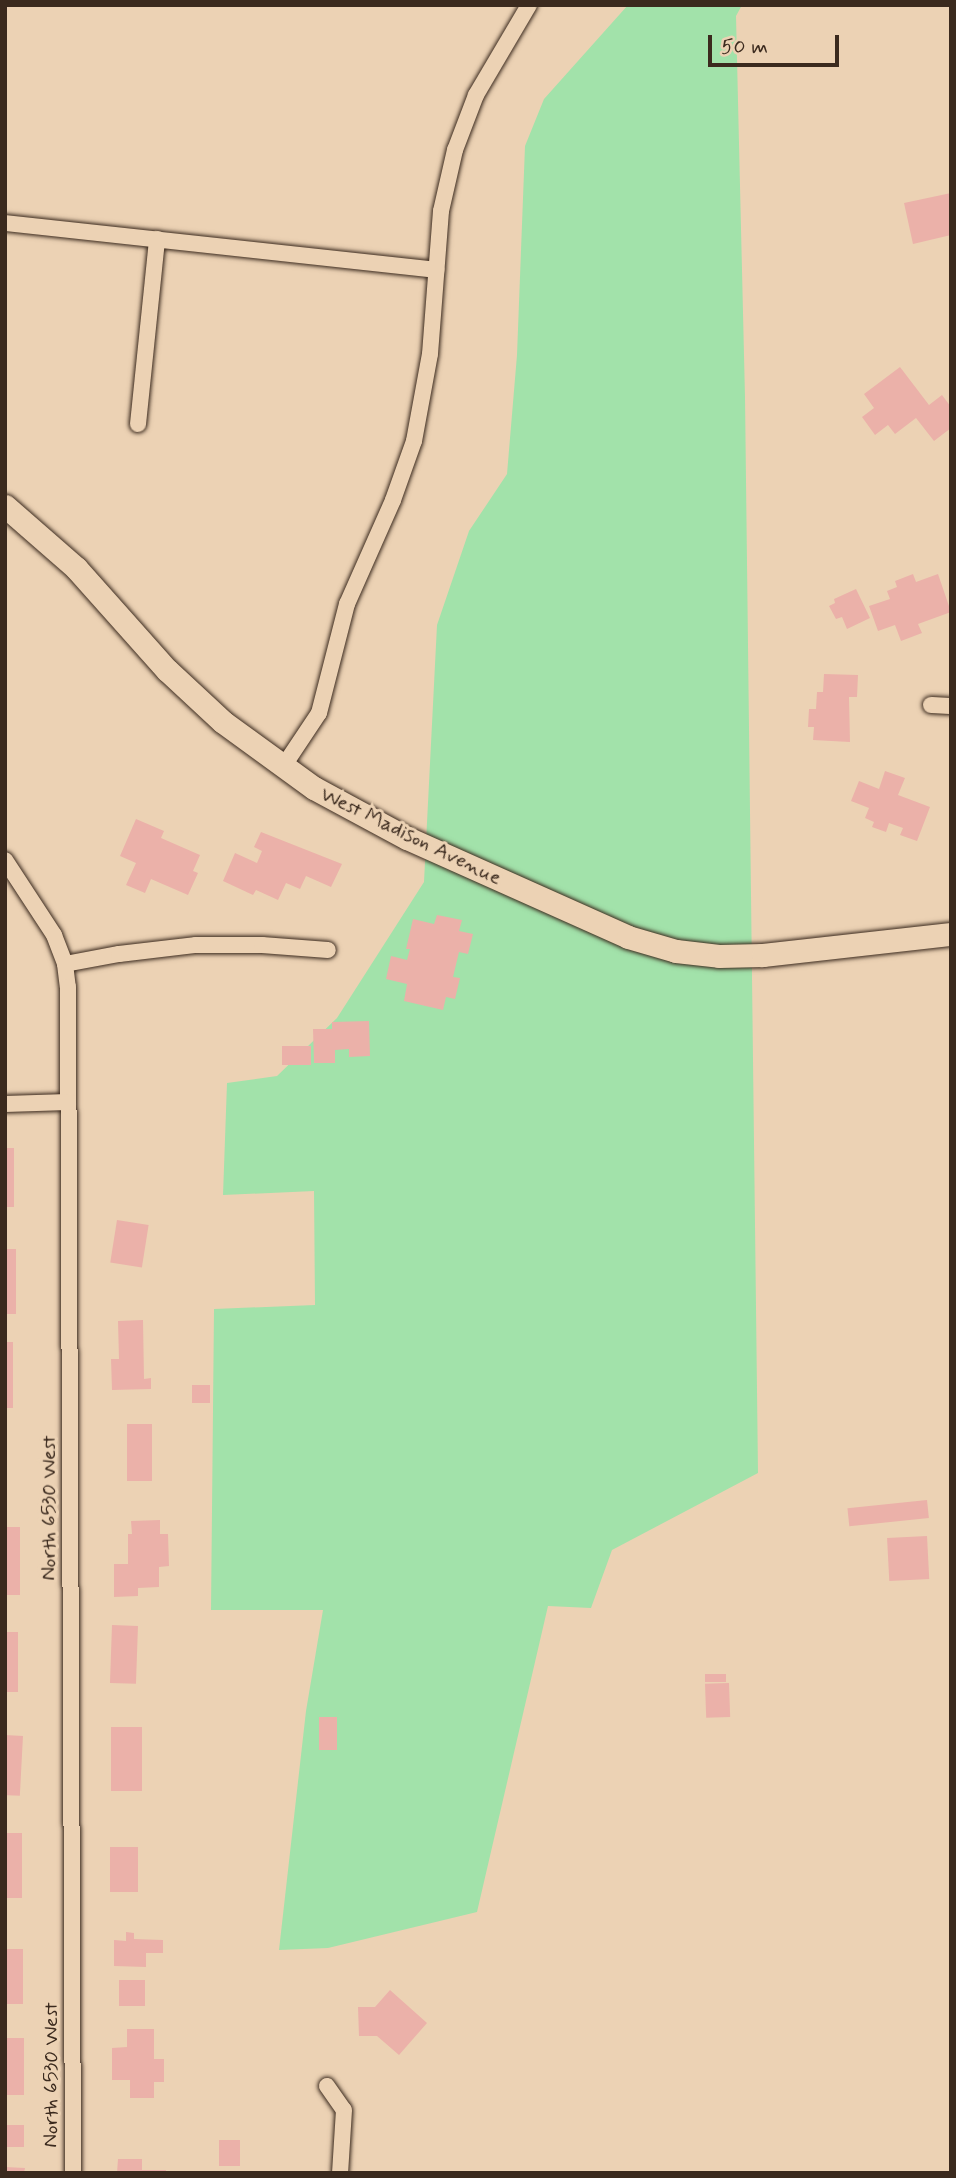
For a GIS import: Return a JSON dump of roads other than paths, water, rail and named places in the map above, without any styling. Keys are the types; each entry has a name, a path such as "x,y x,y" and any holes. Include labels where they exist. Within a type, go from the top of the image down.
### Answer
{"street":[{"path":"284,767 319,713 347,604 393,500 414,441 430,354 441,211 461,132 487,74 527,6"},
{"path":"5,223 436,270"},
{"path":"138,424 157,239"},
{"name":"West Madison Avenue","path":"5,506 76,568 142,644 192,694 284,767 370,820 628,937 700,954 737,956 951,934"},
{"path":"932,705 951,706"},
{"name":"North 6530 West","path":"5,860 54,935 65,964 73,2173"},
{"path":"65,964 196,945 262,945 328,950"},
{"path":"5,1104 68,1102"},
{"path":"327,2086 344,2110 340,2173"}]}
